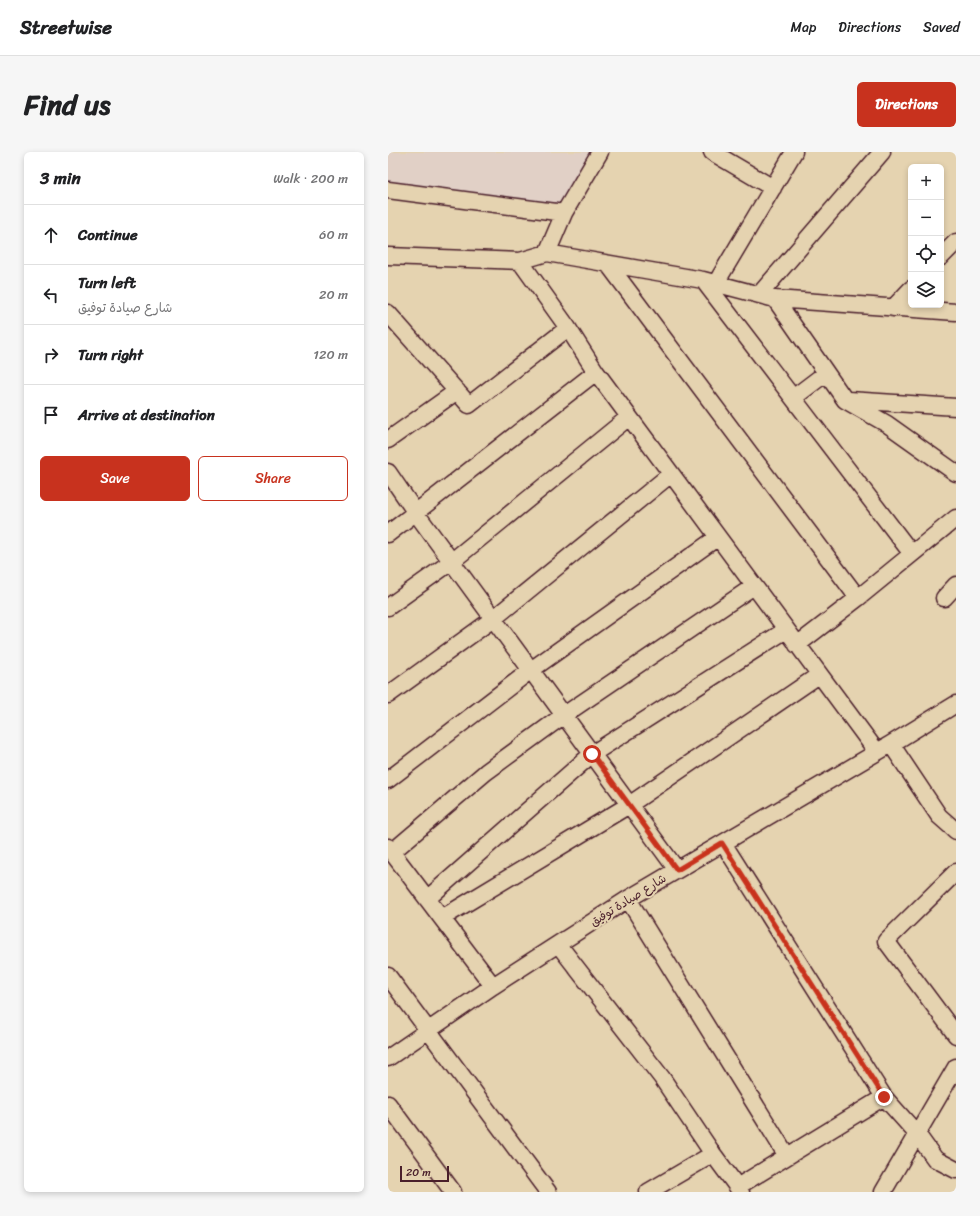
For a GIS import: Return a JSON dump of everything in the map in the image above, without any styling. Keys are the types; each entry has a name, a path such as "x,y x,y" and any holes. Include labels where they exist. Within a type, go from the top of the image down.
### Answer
{"street":[{"path":"547,252 564,213 600,152"},
{"path":"712,152 773,188"},
{"path":"710,282 773,188 794,152"},
{"path":"758,295 882,152"},
{"path":"388,190 564,213"},
{"path":"944,254 956,242"},
{"path":"388,256 520,261 547,252 710,282 775,299 956,312"},
{"path":"520,261 568,328 596,372 877,752"},
{"path":"608,264 858,598"},
{"path":"710,282 793,398 912,554"},
{"path":"893,308 908,292"},
{"path":"775,299 845,400 887,424 956,473"},
{"path":"388,313 469,404 568,328"},
{"path":"388,534 596,372"},
{"path":"793,398 826,372"},
{"path":"388,440 456,391"},
{"path":"845,400 956,407"},
{"path":"388,607 451,562 629,417"},
{"path":"388,472 451,562 677,870"},
{"path":"388,695 494,619 671,474"},
{"path":"797,645 858,598 956,518"},
{"path":"388,780 531,670 718,537"},
{"path":"944,598 956,585"},
{"path":"493,986 390,850 486,772 564,715 754,586"},
{"path":"427,899 592,754 786,630"},
{"path":"442,918 629,805 819,675"},
{"name":"شارع صيادة توفيق","path":"388,1058 493,986 628,899 956,704"},
{"path":"891,744 939,816 956,831"},
{"path":"722,843 884,1097 917,1134 936,1159 956,1170"},
{"path":"956,872 886,941 956,1035"},
{"path":"628,899 787,1156"},
{"path":"558,944 662,1078 712,1154 739,1189 787,1156 884,1097"},
{"path":"388,976 548,1192"},
{"path":"883,1192 956,1067"},
{"path":"388,1104 453,1192"},
{"path":"648,1192 712,1154"}],"shaded area":[{"path":"388,152 592,152 559,208 388,182"}],"route":[{"path":"592,754 677,870 722,843 884,1097"}]}
